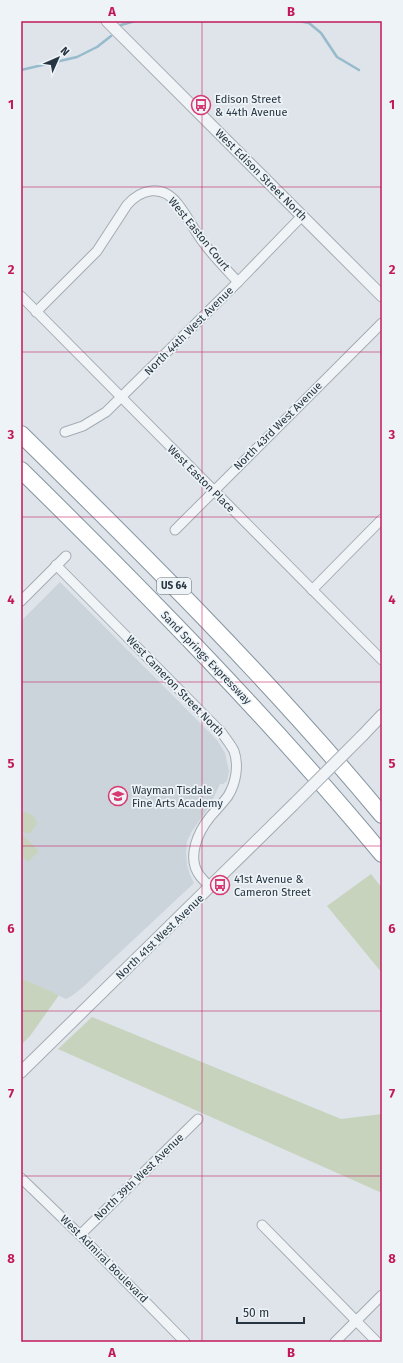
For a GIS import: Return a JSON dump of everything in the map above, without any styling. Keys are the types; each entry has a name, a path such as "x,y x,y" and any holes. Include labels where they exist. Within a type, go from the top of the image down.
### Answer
{"highway":[{"name":"US 64","path":"21,434 174,585 262,679 382,814"},
{"name":"Sand Springs Expressway","path":"21,470 224,676 334,797 382,854"}],"street":[{"name":"West Edison Street North","path":"107,21 382,296"},
{"name":"West Easton Court","path":"36,312 97,251 132,199 145,192 158,191 168,195 178,203 205,245 238,282"},
{"name":"North 44th West Avenue","path":"65,432 83,426 98,418 121,398 302,216"},
{"name":"West Easton Place","path":"21,296 382,660"},
{"name":"North 43rd West Avenue","path":"175,530 382,322"},
{"path":"312,590 382,519"},
{"path":"21,601 66,556"},
{"name":"West Cameron Street North","path":"56,565 222,733 234,751 236,768 233,786 228,796 203,827 195,846 195,864 199,875 211,887"},
{"name":"North 41st West Avenue","path":"21,1072 211,887 382,715"},
{"name":"North 39th West Avenue","path":"80,1235 198,1119"},
{"name":"West Admiral Boulevard","path":"21,1178 80,1235 185,1342"},
{"path":"262,1225 377,1342"},
{"path":"335,1342 382,1295"}],"shaded area":[{"name":"Wayman Tisdale Fine Arts Academy","path":"60,582 217,740 225,753 229,771 227,781 220,784 209,807 192,831 187,841 187,865 194,883 83,987 66,999 21,978 21,621"}],"green space":[{"path":"26,812 34,817 37,822 30,833 25,833 21,830 21,813"},
{"path":"21,833 39,851 28,862 21,856"},
{"path":"371,874 382,888 382,973 327,906"},
{"path":"21,978 59,995 30,1036 21,1045"},
{"path":"92,1017 341,1119 382,1114 382,1193 58,1049"}],"waterway":[{"path":"121,25 135,21"},
{"path":"299,21 309,23 321,33 337,57 359,70"},
{"path":"21,70 77,57 97,47 111,36"}],"place":[{"name":"Edison Street & 44th Avenue","path":"201,105"},
{"name":"Wayman Tisdale Fine Arts Academy","path":"118,796"},
{"name":"41st Avenue & Cameron Street","path":"220,885"}]}
